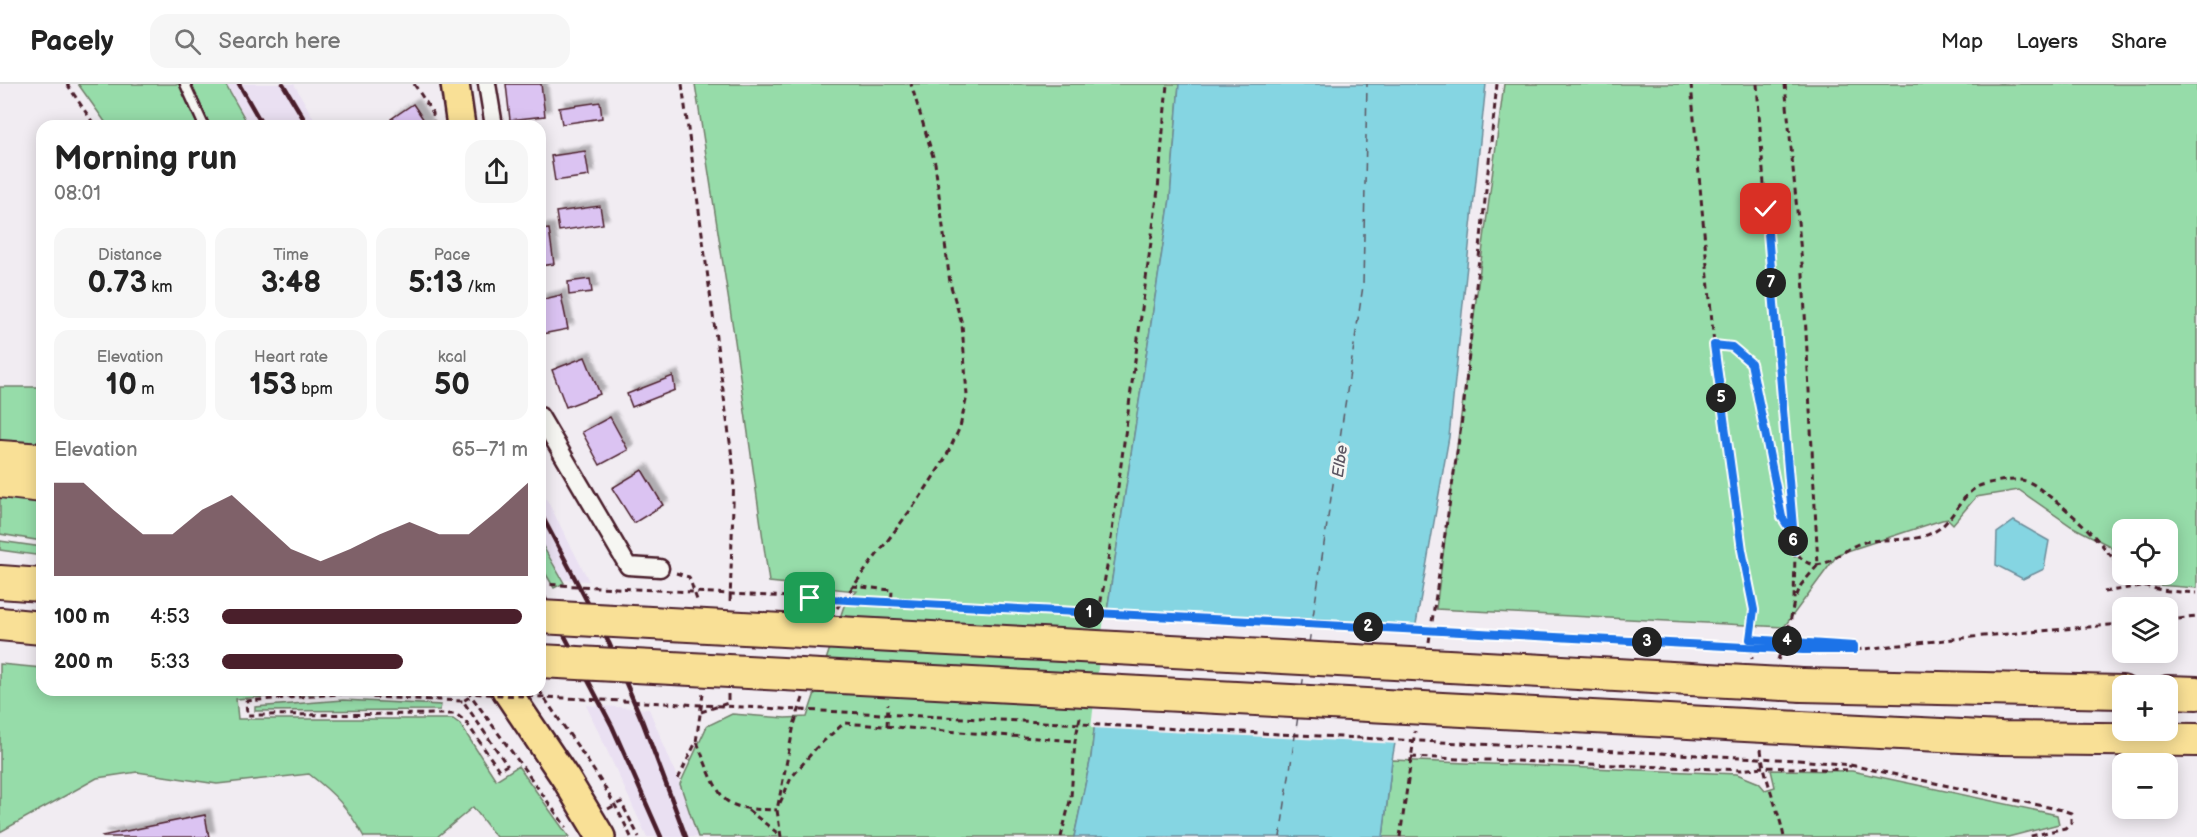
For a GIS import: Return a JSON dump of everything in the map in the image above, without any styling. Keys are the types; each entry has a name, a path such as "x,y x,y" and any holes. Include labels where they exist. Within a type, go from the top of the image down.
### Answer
{"highway":[{"path":"0,457 36,460"},
{"path":"0,481 36,485"},
{"path":"0,582 36,585"},
{"path":"546,617 1802,685 2112,692"},
{"path":"0,624 36,627"},
{"path":"546,661 2001,738 2197,740"},
{"path":"2178,692 2197,693"}],"main road":[{"path":"455,84 460,120"},
{"path":"511,696 602,837"}],"street":[{"path":"487,84 493,120"},
{"path":"546,426 628,566 660,568"}],"lane":[{"path":"185,84 201,120"}],"path":[{"path":"67,84 91,120"},
{"path":"414,84 433,113 434,120"},
{"path":"682,84 734,472 732,565"},
{"path":"834,613 838,603 921,496 945,459 960,427 967,396 962,324 950,283 935,163 911,84"},
{"path":"1096,628 1108,561 1158,190 1167,84"},
{"path":"1434,613 1463,412 1497,84"},
{"path":"1691,84 1714,345 1742,550 1754,610 1750,639 1854,646 1854,650"},
{"path":"1757,84 1770,271 1795,551 1794,601 1790,623 1776,667"},
{"path":"1785,84 1803,274 1818,565 1801,585 1794,601"},
{"path":"1714,345 1732,347 1751,363 1782,517 1791,531 1795,551 1800,558 1809,563 1818,565 1831,561 1859,543 1926,535 1938,529 1967,495 1978,487 1988,483 2018,480 2037,487 2069,511 2103,544 2112,556"},
{"path":"546,584 1803,650 1854,650 2112,625"},
{"path":"2104,592 2143,586 2158,590 2197,593"},
{"path":"2178,619 2197,617"},
{"path":"781,836 777,810 794,725 804,695"},
{"path":"313,696 246,701 247,715 456,714 466,722 499,770 507,765 463,701"},
{"path":"369,696 463,701 471,696 567,828"},
{"path":"524,696 1798,760 1850,765 2071,813 2072,823 2066,828 2027,837"},
{"path":"543,696 595,769 631,837"},
{"path":"1061,837 1071,798 1075,741 1082,707"},
{"path":"777,810 791,778 816,748 844,723 1075,741"},
{"path":"678,779 696,741 711,776 726,800 746,809 781,836"},
{"path":"1400,837 1411,757 1742,770 1763,767 1849,770 1850,765"},
{"path":"621,802 639,837"},
{"path":"746,809 777,810"}],"shaded area":[{"path":"225,84 294,84 315,120 246,120"},
{"path":"546,499 548,502 589,581 546,579"},
{"path":"586,705 649,709 680,784 698,837 647,837"}],"green space":[{"path":"78,84 179,84 195,120 104,120"},
{"path":"190,84 225,84 246,120 207,120"},
{"path":"695,84 1179,84 1170,199 1108,605 1091,757 1074,837 698,837 680,784 707,726 732,714 785,718 807,717 844,606 857,591 769,582"},
{"path":"1504,84 2197,84 2197,588 2156,585 2178,585 2178,519 2112,519 2112,550 2110,546 2071,526 2019,490 1976,497 1953,524 1948,519 1942,520 1838,554 1784,627 1436,609"},
{"path":"0,387 36,387 36,448 0,445"},
{"path":"0,492 36,499 36,540 0,534"},
{"path":"0,541 36,546 36,555 0,550"},
{"path":"546,552 564,583 554,588 546,574"},
{"path":"0,664 36,667 36,696 278,696 236,699 238,719 453,719 460,724 496,780 518,766 569,837 496,837 473,807 437,837 364,837 340,802 309,774 217,784 137,772 97,778 0,832"},
{"path":"343,700 441,705 440,710 255,711 255,707"},
{"path":"1392,760 1737,774 1759,783 1765,790 1775,787 1771,770 1852,771 2057,815 2059,824 2008,837 1383,837"}],"water":[{"name":"Elbe","path":"1179,84 1486,84 1449,437 1392,760 1383,837 1074,837 1091,757 1108,605 1170,199"},
{"path":"2014,521 2049,541 2044,569 2023,579 1996,565 1997,533"}],"pier":[{"path":"1105,609 1419,625 1398,744 1091,728"}],"building":[{"path":"506,84 541,84 545,116 510,120"},
{"path":"600,102 602,118 562,124 559,108"},
{"path":"413,104 424,120 392,120"},
{"path":"585,151 589,176 555,181 551,156"},
{"path":"600,206 603,224 559,231 556,212"},
{"path":"546,229 549,229 554,264 546,265"},
{"path":"590,279 592,292 569,295 568,282"},
{"path":"561,295 568,329 546,333 546,299"},
{"path":"585,357 600,394 566,407 552,370"},
{"path":"673,376 675,390 632,407 627,394"},
{"path":"610,417 628,450 600,465 582,432"},
{"path":"642,470 663,505 634,523 612,488"},
{"path":"205,815 209,837 102,836"}],"ferry route":[{"path":"1309,643 1363,286 1367,84"},
{"path":"1302,687 1304,674"},
{"path":"1280,837 1298,716"}],"railway":[{"path":"239,84 260,120"},
{"path":"283,84 304,120"},
{"path":"546,523 609,643 643,723 686,837"},
{"path":"546,600 612,726 661,837"}],"route":[{"path":"810,598 1803,650 1854,650 1854,646 1750,639 1754,610 1742,550 1714,345 1732,347 1751,363 1782,517 1791,531 1795,551 1766,209"}]}
